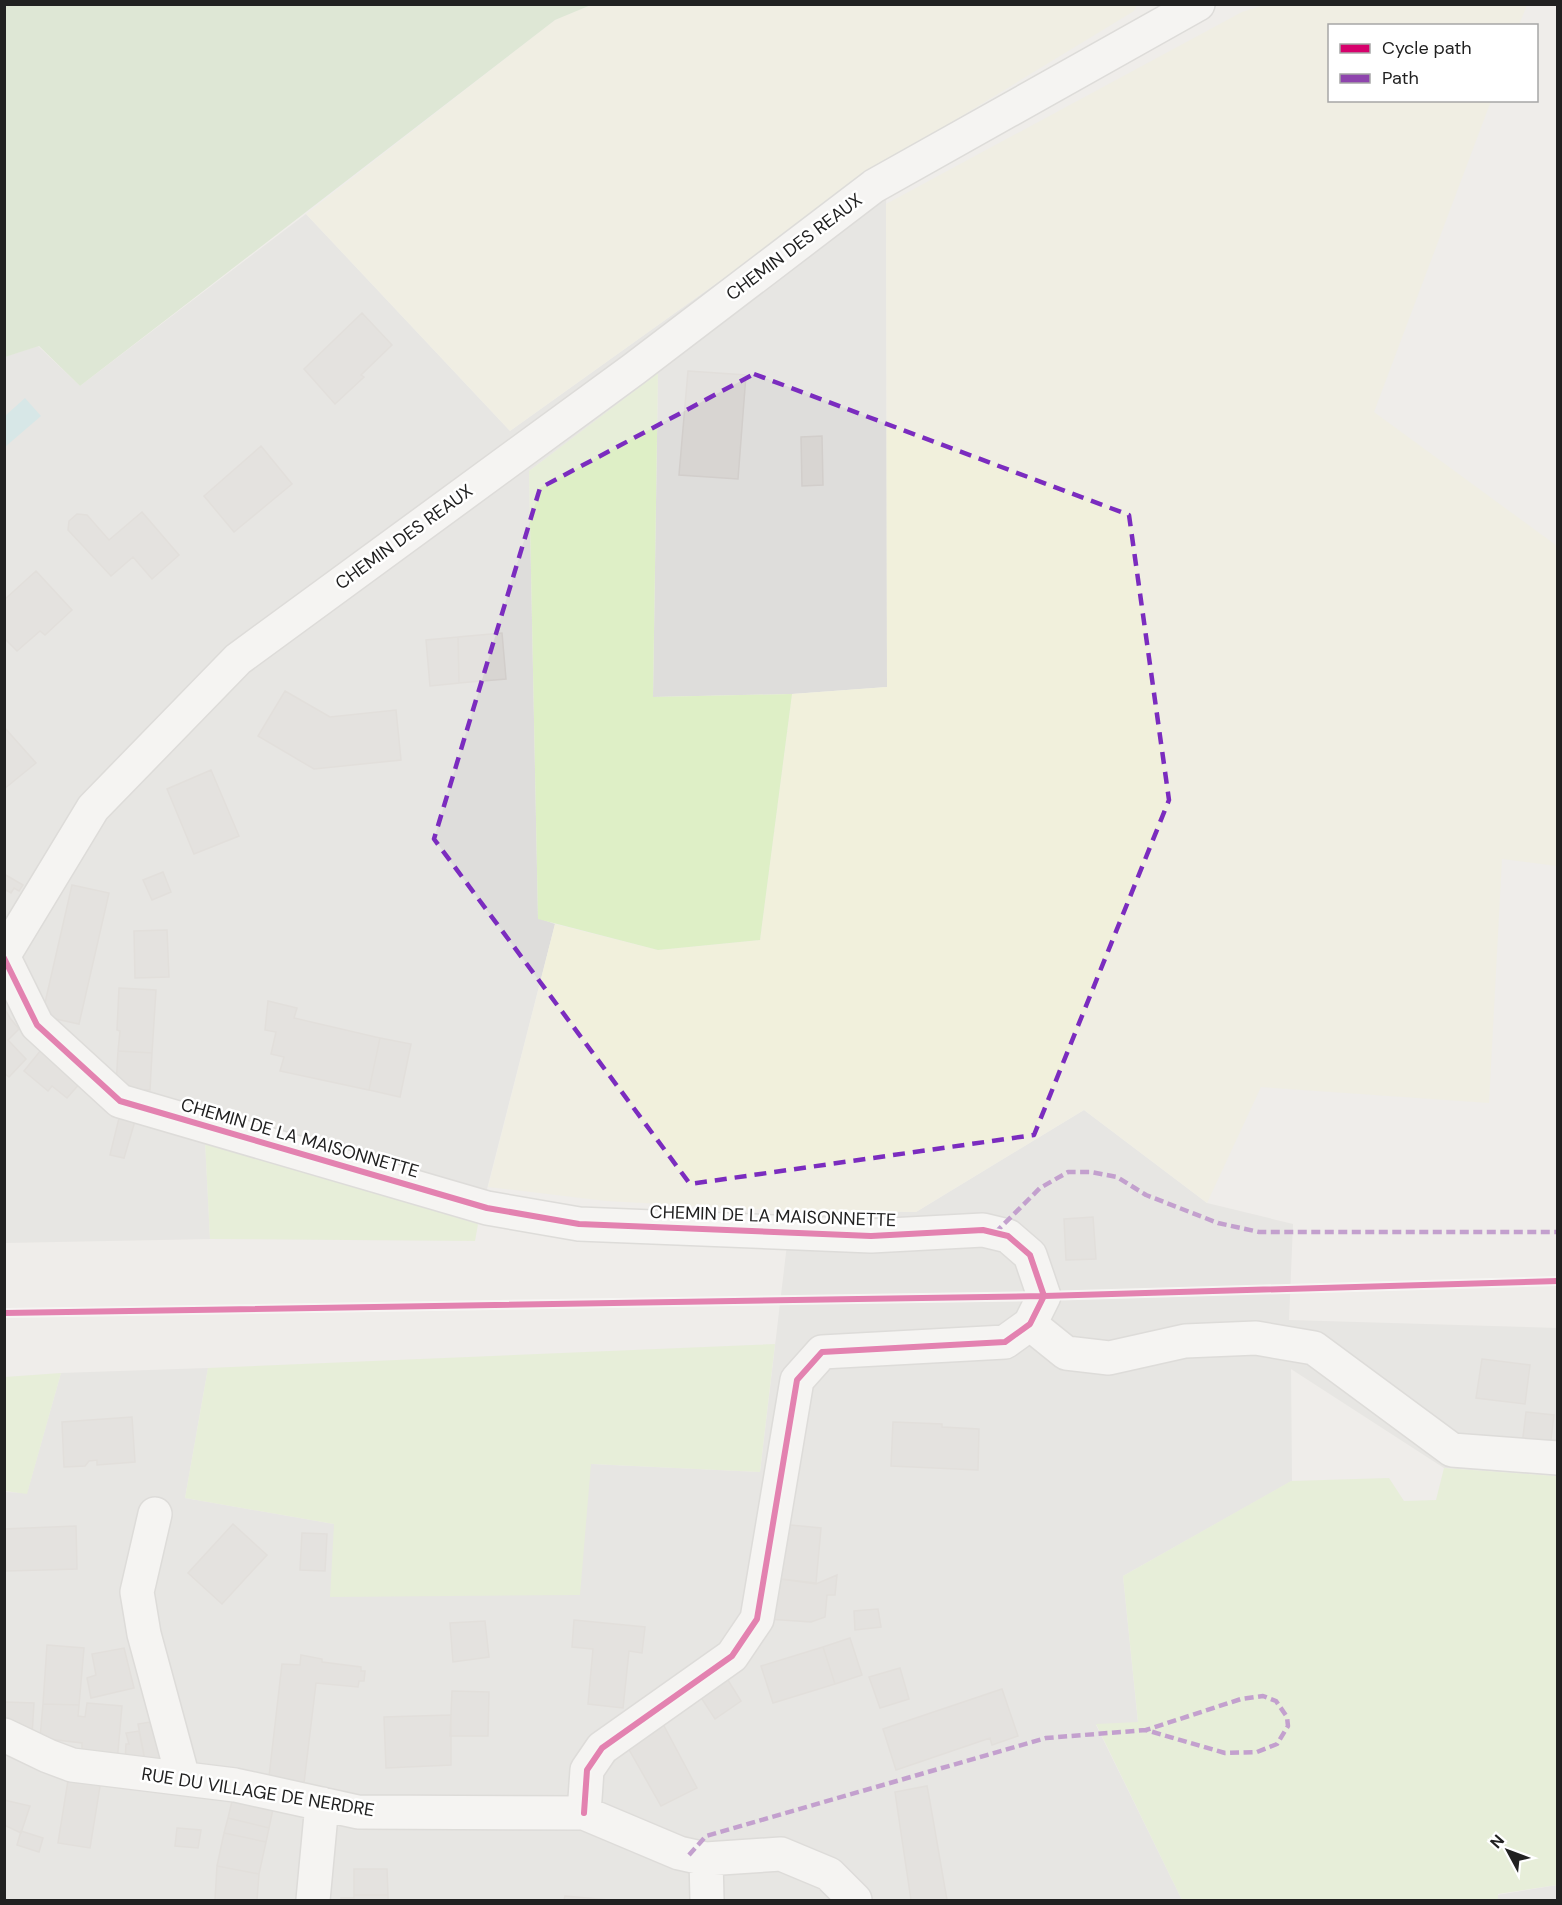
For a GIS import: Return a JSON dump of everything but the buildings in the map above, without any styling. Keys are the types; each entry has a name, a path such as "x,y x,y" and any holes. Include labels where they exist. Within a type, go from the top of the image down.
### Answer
{"street":[{"name":"CHEMIN DES REAUX","path":"4,957 93,808 238,659 634,369 874,186 1190,7"},
{"name":"CHEMIN DE LA MAISONNETTE","path":"4,957 37,1025 120,1101 487,1208 579,1224 871,1236 983,1230 1008,1236 1030,1255 1044,1296 1030,1324 1005,1342 822,1352 797,1380 757,1619 732,1656 602,1748 587,1770 584,1813"},
{"path":"1030,1324 1066,1353 1109,1358 1185,1341 1256,1338 1314,1348 1452,1450 1557,1458"},
{"path":"155,1514 137,1592 144,1634 183,1778"},
{"name":"RUE DU VILLAGE DE NERDRE","path":"4,1735 72,1765 235,1785 358,1812 584,1813 679,1853 706,1859 781,1854 829,1874 855,1900"},
{"path":"313,1900 322,1803"},
{"path":"706,1859 707,1900"}],"highlighted area":[{"path":"754,374 1129,515 1169,800 1034,1135 690,1184 434,839 540,488"}],"shaded area":[{"path":"886,162 887,687 792,694 653,697 658,374 529,471 538,918 555,924 478,1224 205,1141 210,1239 5,1243 4,357 38,346 80,386 306,214 510,431"},
{"path":"1084,1110 1207,1203 1293,1224 1289,1320 1557,1328 1557,1476 1444,1468 1291,1369 1292,1481 1123,1576 1138,1723 1096,1725 1182,1900 5,1900 4,1492 27,1493 61,1373 208,1368 185,1498 334,1524 591,1464 760,1472 791,1211 916,1212"},
{"path":"1557,1885 1557,1900 1498,1900 1497,1895"}],"green space":[{"path":"4,5 591,5 555,20 80,386 39,346 5,357"},
{"path":"591,5 1137,5 1134,11 886,162 510,431 306,214 555,20"},
{"path":"1264,5 1527,5 1519,24 1328,24 1328,102 1491,102 1374,412 1557,546 1557,866 1502,859 1489,1103 1261,1087 1207,1203 1084,1110 916,1212 791,1211 606,1201 488,1187 555,924 658,950 760,940 792,694 887,687 886,204 1242,12"},
{"path":"658,373 653,697 792,694 760,940 658,950 538,919 529,471"},
{"path":"205,1141 478,1224 475,1241 210,1239"},
{"path":"775,1344 760,1472 591,1464 580,1595 330,1597 334,1524 185,1498 208,1368"},
{"path":"61,1373 27,1494 5,1491 5,1377"},
{"path":"1444,1468 1557,1476 1557,1885 1498,1894 1498,1900 1182,1900 1096,1724 1138,1722 1123,1576 1291,1481 1389,1478 1404,1501 1436,1500"}],"water":[{"path":"25,398 41,416 5,447 5,416"}],"marked path":[{"path":"995,1233 1040,1188 1068,1172 1091,1172 1117,1177 1146,1195 1218,1223 1259,1232 1558,1232"},
{"path":"689,1855 706,1836 1046,1738 1146,1730 1225,1753 1257,1752 1277,1744 1288,1726 1287,1717 1276,1701 1263,1696 1241,1699 1146,1730"}],"cycle path":[{"path":"4,958 37,1025 120,1101 487,1208 579,1224 871,1236 983,1230 1008,1236 1030,1255 1044,1296 1030,1324 1005,1342 822,1352 797,1380 757,1619 732,1656 602,1748 587,1770 584,1813"},
{"path":"4,1313 1044,1296 1558,1281"}]}
